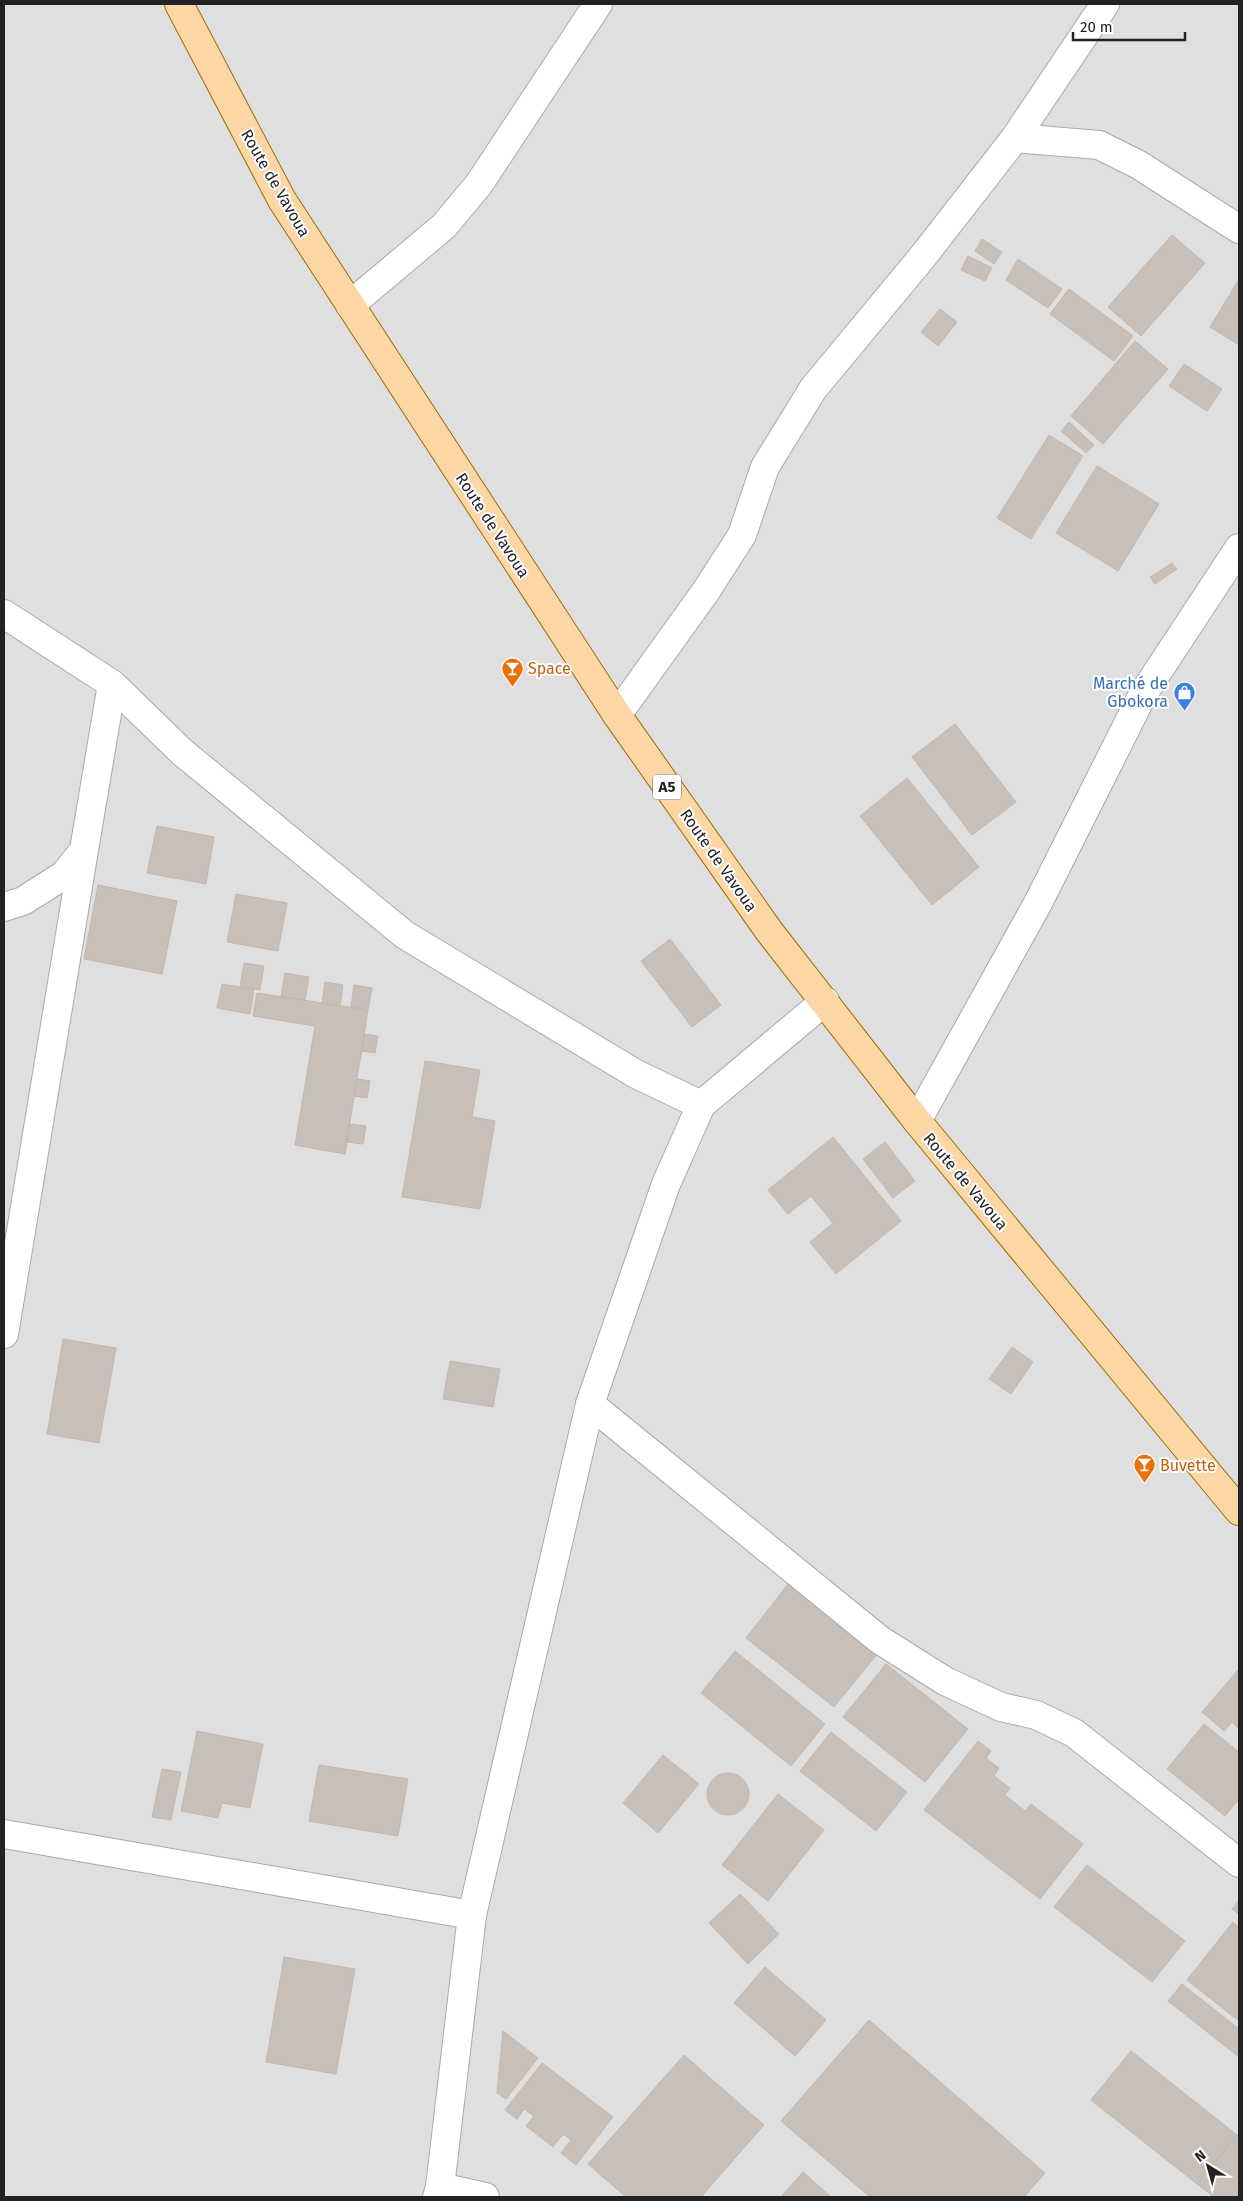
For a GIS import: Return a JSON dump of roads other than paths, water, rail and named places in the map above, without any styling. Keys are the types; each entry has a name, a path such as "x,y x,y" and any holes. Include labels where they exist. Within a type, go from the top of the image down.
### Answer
{"main road":[{"name":"Route de Vavoua","path":"179,4 282,200 617,715 769,931 917,1121 1239,1511"}],"street":[{"path":"350,305 444,226 479,184 598,4"},
{"path":"617,715 706,591 742,535 765,467 813,389 924,255 1015,138 1105,4"},
{"path":"1015,138 1099,146 1139,165 1239,229"},
{"path":"917,1121 1038,903 1144,694 1239,548"},
{"path":"4,614 112,684 182,752 405,935 636,1074 701,1105"},
{"path":"4,1334 112,684"},
{"path":"4,907 23,901 64,875 84,850"},
{"path":"485,2197 438,2192 472,1915 590,1404 666,1184 701,1105 825,1001"},
{"path":"590,1404 880,1640 945,1681 1001,1707 1036,1715 1074,1733 1239,1863"},
{"path":"4,1834 472,1915"}],"place":[{"name":"Space","path":"512,687"},
{"name":"Marché de Gbokora","path":"1184,711"},
{"name":"Buvette","path":"1144,1484"}]}
